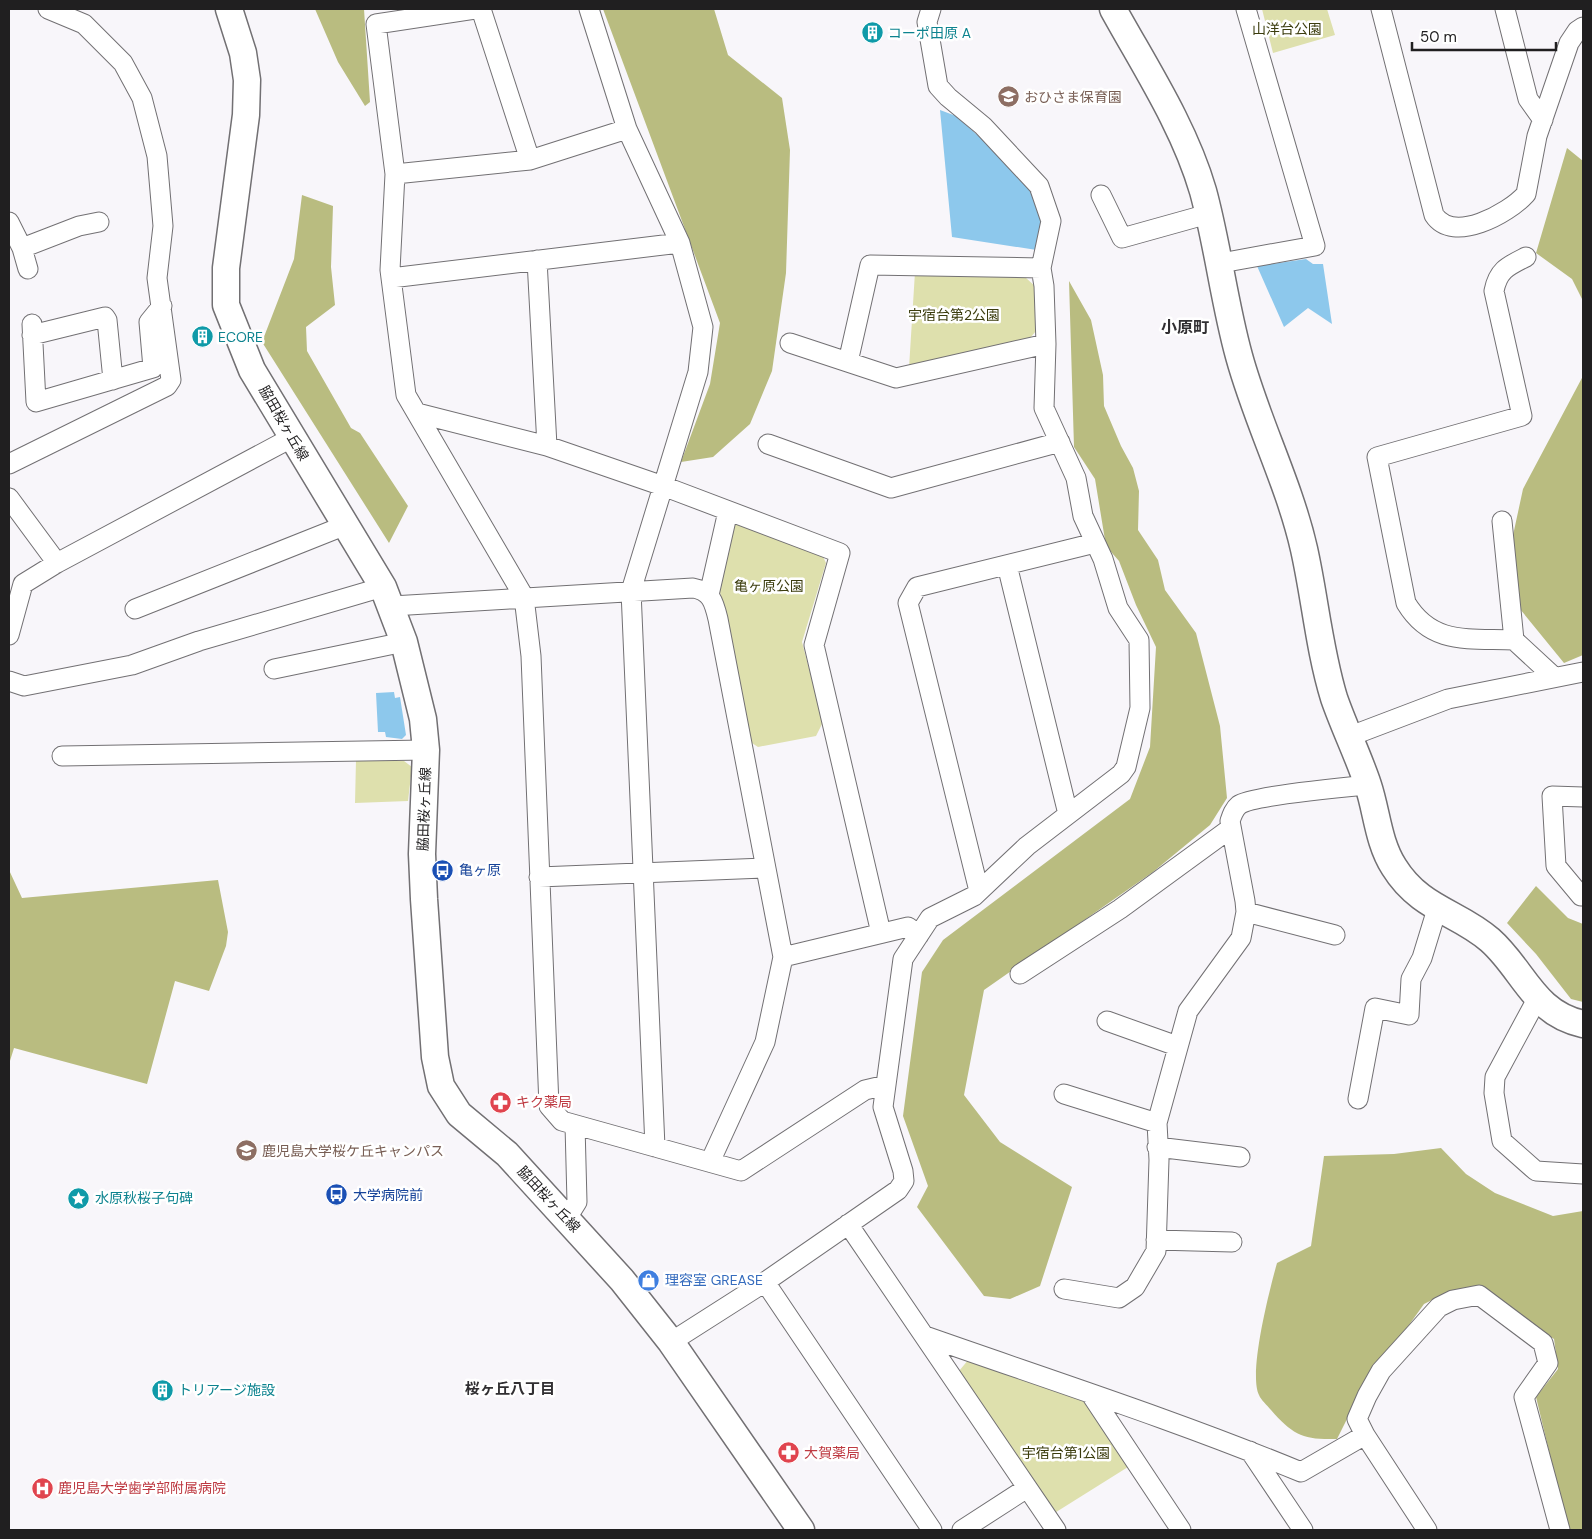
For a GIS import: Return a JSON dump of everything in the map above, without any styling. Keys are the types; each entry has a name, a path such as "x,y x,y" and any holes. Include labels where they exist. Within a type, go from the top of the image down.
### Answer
{"street":[{"path":"9,464 167,386 171,380 157,278 163,226 157,156 142,98 123,62 84,24 48,9"},
{"name":"脇田桜ヶ丘線","path":"229,9 243,53 247,80 246,116 226,268 226,305 252,370 387,596 404,642 423,719 426,750 422,854 424,899 435,1057 441,1086 459,1114 507,1154 622,1280 671,1342 801,1530"},
{"path":"475,9 420,13 376,24 394,174 390,278 406,395 524,597 531,656 549,1106 562,1121 741,1171 865,1090 886,1085"},
{"path":"481,9 530,160"},
{"path":"589,9 627,129 680,243 703,328 698,372 631,592 655,1147"},
{"path":"671,1342 765,1282 898,1190 904,1181 903,1171 883,1107 903,959 930,918 974,896 1027,846 1121,774 1126,767 1140,708 1139,640 1118,608 1095,543 1083,516 1076,478 1044,408 1046,344 1042,268 1050,221 1039,186 983,126 948,97 938,86 927,22 931,9"},
{"path":"1113,9 1173,118 1202,188 1221,263 1238,354 1286,486 1301,539 1326,665 1348,737 1368,785 1383,847 1394,868 1411,889 1437,909 1488,938 1503,953 1537,999 1558,1015 1583,1024"},
{"path":"1221,263 1315,246 1246,9"},
{"path":"1381,9 1434,215 1439,222 1447,227 1461,228 1500,215 1526,194 1537,136 1570,43 1577,31 1583,27"},
{"path":"1505,9 1528,99 1543,120"},
{"path":"394,174 530,160 627,129"},
{"path":"1101,195 1122,238 1208,214"},
{"path":"9,222 22,248 28,269"},
{"path":"22,248 79,226 100,222"},
{"path":"390,278 680,243"},
{"path":"1526,257 1507,267 1496,278 1494,291 1522,416 1378,457 1406,603 1414,616 1431,630 1444,636 1514,640 1554,677"},
{"path":"537,260 547,446"},
{"path":"848,362 870,265 1042,268"},
{"path":"113,380 107,320 104,317 32,329 36,402 113,380 153,368 149,322 162,306"},
{"path":"790,343 896,378 1046,344"},
{"path":"417,413 547,446 663,486 840,553 814,645 881,933"},
{"path":"9,635 23,584 57,563 293,438"},
{"path":"768,444 891,488 1060,442"},
{"path":"9,498 57,563"},
{"path":"709,594 728,511"},
{"path":"1502,521 1514,640"},
{"path":"135,609 346,525"},
{"path":"979,891 908,603 917,586 1095,543"},
{"path":"1007,565 1068,814"},
{"path":"9,681 24,686 132,665 199,641 387,596 524,597 693,588 703,590 709,594 715,605 718,619 783,957 765,1042 710,1162"},
{"path":"274,669 404,642"},
{"path":"1348,737 1448,700 1583,672"},
{"path":"62,756 426,750"},
{"path":"1064,1289 1119,1298 1135,1288 1156,1251 1157,1123 1177,1046 1188,1011 1240,938 1246,912 1230,821 1233,812 1240,804 1258,799 1368,785"},
{"path":"1583,797 1552,796 1556,866 1583,896"},
{"path":"1020,974 1120,909 1232,828"},
{"path":"539,877 765,868"},
{"path":"1358,1099 1374,1008 1409,1015 1411,979 1422,958 1437,909"},
{"path":"1246,912 1335,935"},
{"path":"783,957 908,927 919,935"},
{"path":"1537,999 1495,1077 1494,1093 1502,1141 1536,1171 1583,1174"},
{"path":"1107,1022 1177,1046"},
{"path":"1064,1094 1157,1123"},
{"path":"567,1218 577,1202 575,1125"},
{"path":"1157,1147 1240,1157"},
{"path":"848,1224 1056,1530"},
{"path":"1156,1240 1232,1242"},
{"path":"765,1282 932,1530"},
{"path":"1427,1530 1365,1435 1357,1419 1366,1396 1381,1371 1440,1307 1453,1300 1479,1295 1543,1343 1548,1363 1524,1397 1560,1530"},
{"path":"925,1336 1090,1393 1250,1451 1301,1472 1365,1435"},
{"path":"1090,1393 1181,1530"},
{"path":"1250,1451 1303,1530"},
{"path":"962,1530 1027,1488"}],"green space":[{"path":"315,9 364,9 370,102 365,106 338,62"},
{"path":"603,9 714,9 728,55 782,98 790,150 786,273 772,371 750,424 713,457 681,462 710,384 720,323"},
{"name":"山洋台公園","path":"1262,9 1327,9 1335,35 1273,53"},
{"path":"1567,148 1583,161 1583,301 1572,279 1536,253"},
{"path":"302,195 333,206 331,267 335,305 306,327 307,351 351,428 360,433 408,506 389,543 262,342 294,259"},
{"name":"宇宿台第2公園","path":"915,272 1026,278 1036,287 1037,330 1030,338 909,368"},
{"path":"1069,281 1091,320 1103,375 1104,406 1121,446 1133,468 1139,491 1138,530 1158,560 1165,590 1196,633 1220,726 1227,798 1210,825 1153,872 984,990 964,1095 1000,1142 1072,1187 1040,1286 1010,1299 984,1296 917,1207 928,1186 903,1116 922,972 943,940 1130,799 1150,747 1156,647 1136,605 1119,561 1106,546 1095,479 1074,447"},
{"path":"1583,376 1583,655 1564,663 1520,609 1512,540 1523,489"},
{"name":"亀ヶ原公園","path":"732,522 820,550 826,563 802,642 823,722 816,736 758,747 749,741 719,587"},
{"path":"356,760 404,761 412,767 408,801 355,803"},
{"path":"9,870 22,898 218,880 228,932 226,946 209,991 175,981 147,1084 14,1048 9,1064"},
{"path":"1536,886 1568,918 1583,924 1583,1002 1571,999 1536,954 1507,923"},
{"path":"1441,1148 1466,1174 1495,1193 1553,1216 1583,1211 1583,1530 1568,1530 1536,1397 1558,1369 1554,1339 1477,1287 1450,1291 1424,1304 1359,1395 1337,1439 1307,1437 1300,1434 1286,1425 1259,1395 1256,1384 1258,1350 1265,1310 1277,1263 1311,1246 1324,1156 1394,1154"},
{"name":"宇宿台第1公園","path":"969,1359 1083,1400 1128,1467 1053,1514 959,1371"}],"water":[{"path":"940,110 956,116 1021,174 1040,198 1043,251 952,237"},
{"path":"1306,259 1313,264 1323,264 1332,324 1308,308 1284,327 1257,266"},
{"path":"394,692 395,698 400,697 406,735 402,739 386,737 385,732 378,732 376,693"}],"place":[{"name":"コーポ田原 A","path":"872,33"},
{"name":"おひさま保育園","path":"1008,97"},
{"name":"ECORE","path":"202,337"},
{"name":"亀ヶ原","path":"443,870"},
{"name":"キク薬局","path":"500,1102"},
{"name":"鹿児島大学桜ケ丘キャンパス","path":"246,1151"},
{"name":"大学病院前","path":"337,1195"},
{"name":"水原秋桜子句碑","path":"79,1198"},
{"name":"理容室 GREASE","path":"649,1280"},
{"name":"トリアージ施設","path":"162,1390"},
{"name":"大賀薬局","path":"788,1453"},
{"name":"鹿児島大学歯学部附属病院","path":"42,1488"}],"district":[{"name":"小原町","path":"1185,327"},
{"name":"桜ヶ丘八丁目","path":"510,1389"}]}
